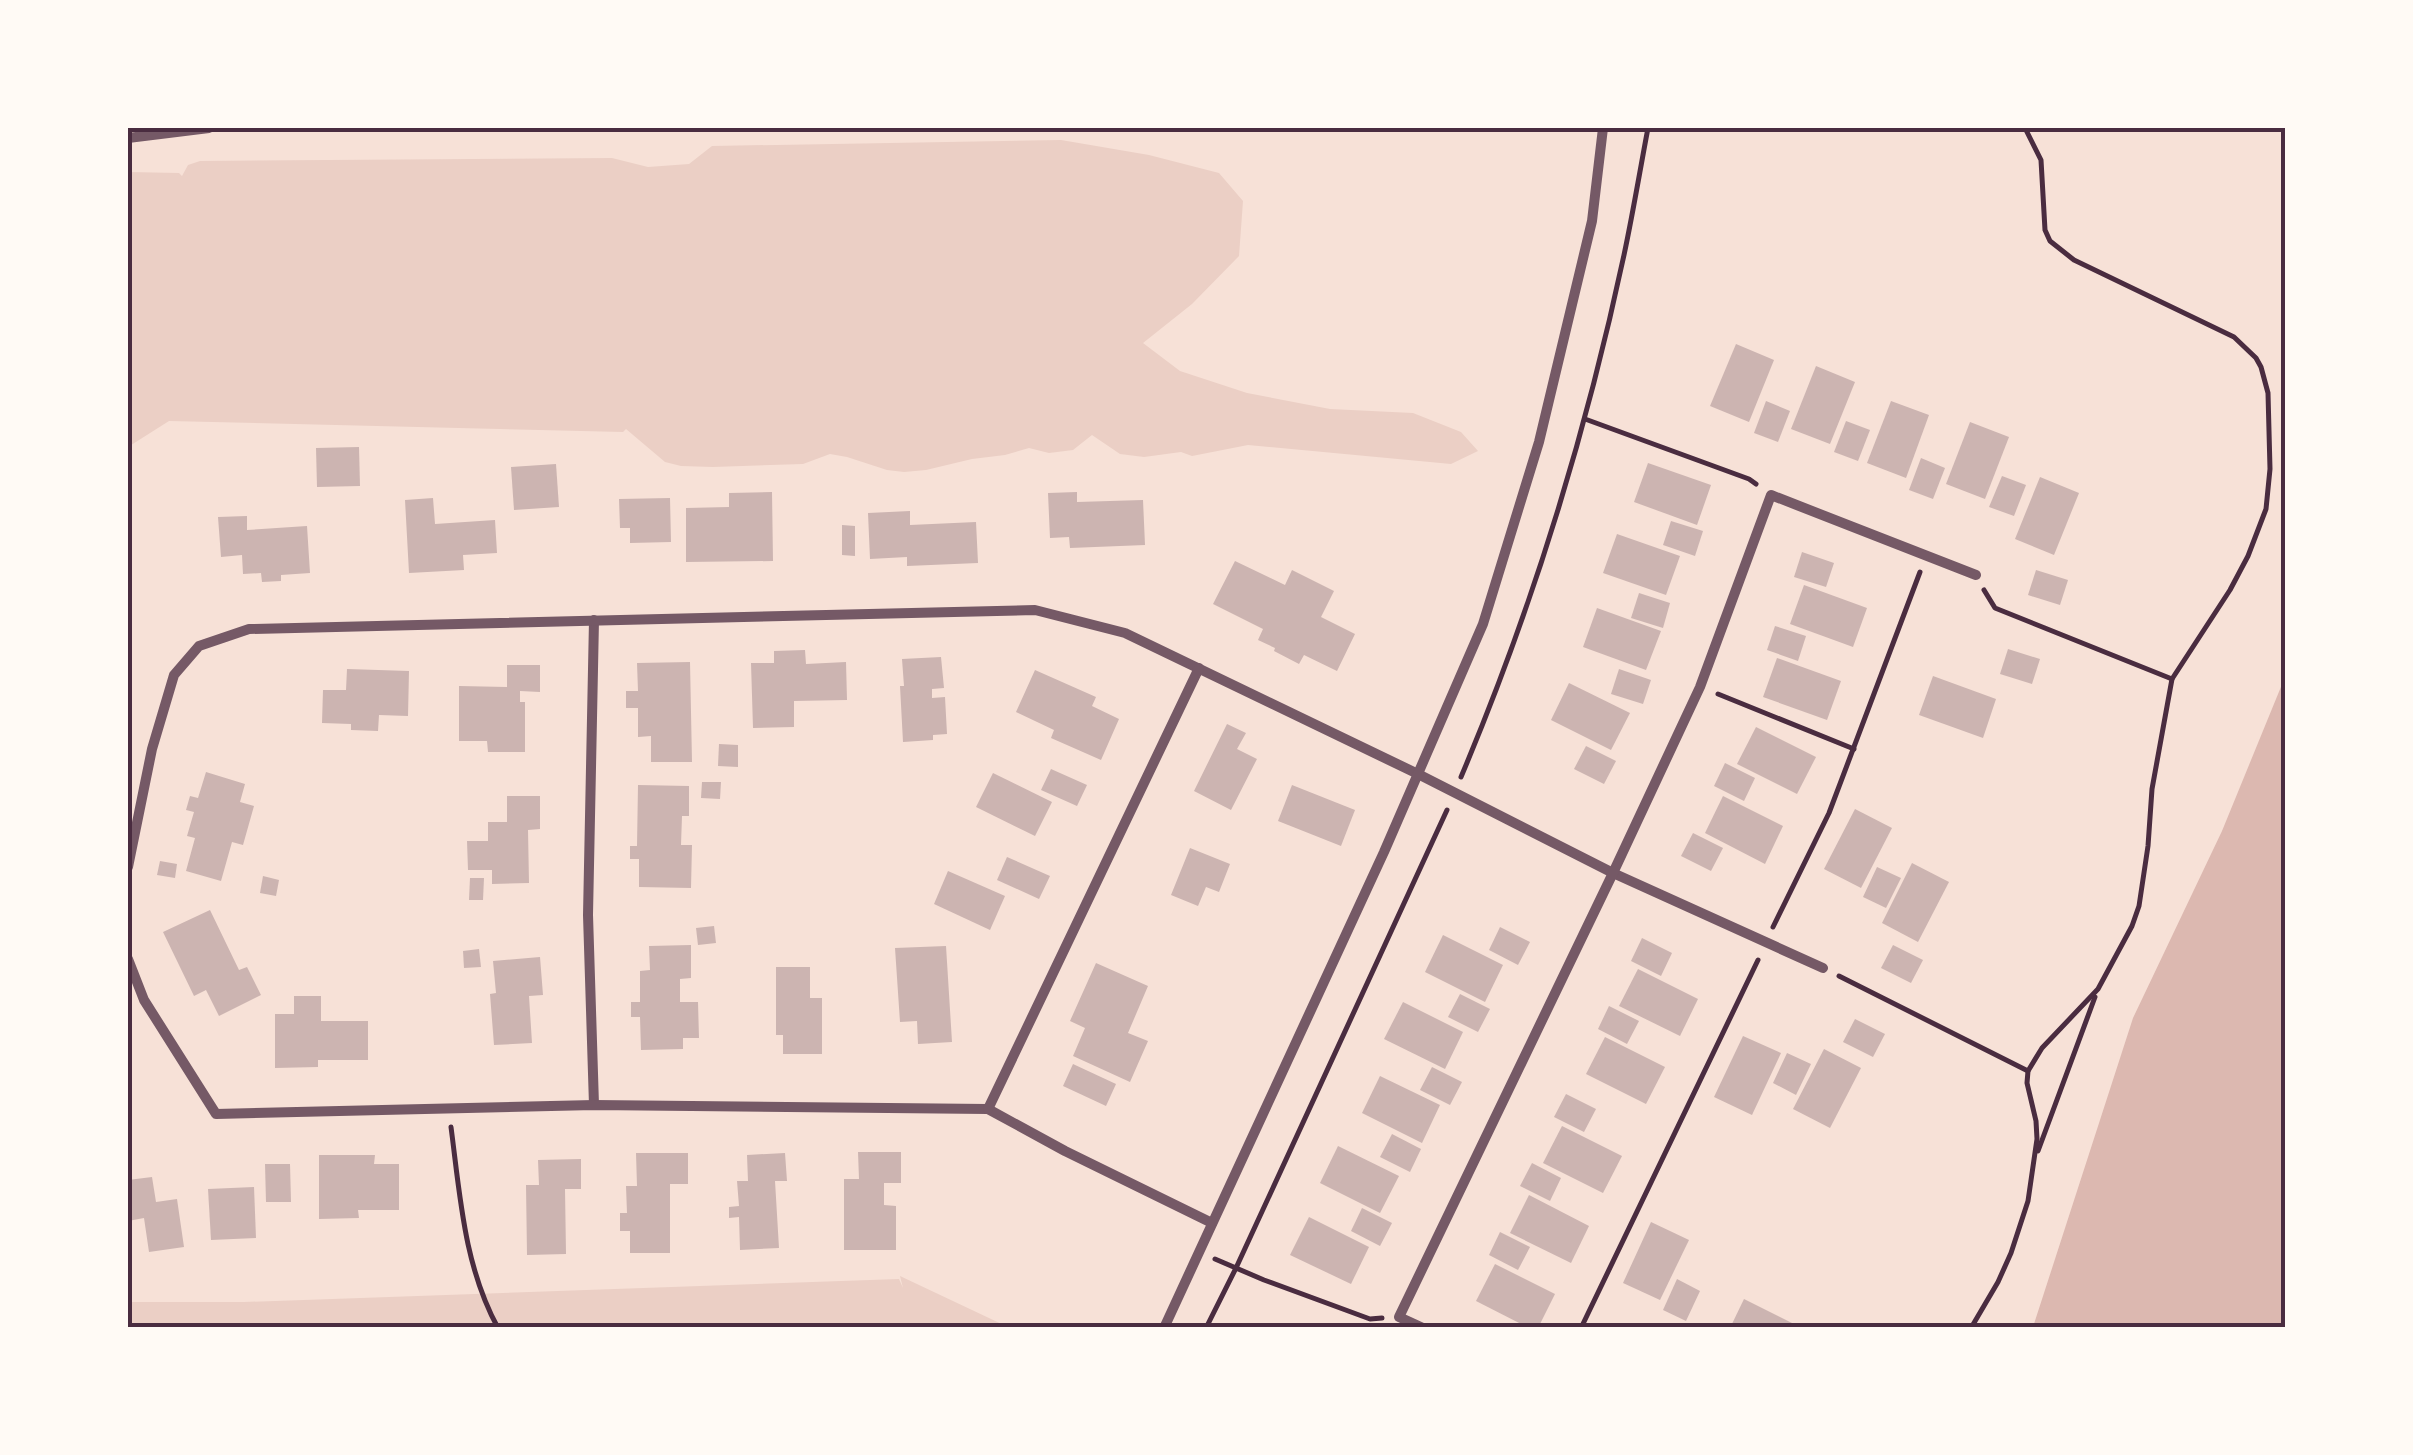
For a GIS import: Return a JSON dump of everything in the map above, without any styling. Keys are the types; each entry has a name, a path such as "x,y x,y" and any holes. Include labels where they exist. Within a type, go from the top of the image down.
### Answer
{"street":[{"path":"128,138 209,128"},
{"path":"1164,1328 1384,852 1482,624 1538,442 1592,221 1603,128"},
{"path":"1422,1328 1399,1317 1614,874 1700,686 1771,495 1976,575"},
{"path":"128,868 152,749 174,675 200,646 250,629 1035,610 1126,633 1614,874 1822,968"},
{"path":"594,620 588,916 594,1105"},
{"path":"988,1109 1199,668"},
{"path":"128,959 144,1000 216,1114 594,1105 988,1109 1065,1152 1212,1222"}],"path":[{"path":"1971,1328 2012,1252 2028,1201 2036,1157 2098,989 2124,945 2138,906 2152,789 2172,679 2230,590 2259,532 2268,499 2270,470 2270,410 2256,358 2234,337 2074,260 2050,241 2045,230 2041,160 2026,128"},
{"path":"1584,419 1749,479 1771,495"},
{"path":"1976,575 1994,608 2172,679"},
{"path":"1700,686 1854,749"},
{"path":"1822,968 2028,1071"},
{"path":"2036,1157 2036,1121 2028,1071 2042,1048 2098,989"},
{"path":"448,1108 467,1242 480,1288 498,1328"},
{"path":"1198,1252 1370,1320 1399,1317"}],"shaded area":[{"path":"1061,140 1149,155 1219,173 1243,201 1239,256 1192,304 1143,343 1180,371 1247,393 1330,409 1413,413 1461,432 1478,451 1451,464 1248,445 1192,456 1181,452 1144,457 1120,454 1092,435 1073,450 1049,453 1029,448 904,472 830,454 803,464 681,466 665,462 626,429 623,432 169,421 128,447 128,172 182,176 188,165 200,161 612,158 648,167 689,164 712,146"},
{"path":"2285,677 2285,1327 2033,1327 2133,1018 2222,831"},
{"path":"900,1276 1008,1327 128,1328 128,1302 244,1302 899,1279 903,1288"}],"building":[{"path":"1736,344 1774,360 1749,422 1710,406"},
{"path":"1816,366 1855,382 1830,444 1791,429"},
{"path":"1766,401 1790,411 1778,442 1754,433"},
{"path":"1891,401 1929,415 1906,478 1867,463"},
{"path":"1846,421 1870,430 1858,461 1834,452"},
{"path":"1970,422 2009,437 1985,499 1946,484"},
{"path":"359,447 360,486 317,487 316,448"},
{"path":"1921,458 1945,468 1933,499 1909,490"},
{"path":"1648,463 1711,485 1697,525 1634,502"},
{"path":"556,464 559,507 514,510 511,467"},
{"path":"2002,476 2026,485 2014,516 1989,507"},
{"path":"2040,477 2079,493 2054,555 2015,539"},
{"path":"772,492 773,561 686,562 686,508 729,507 729,493"},
{"path":"1077,492 1077,502 1143,500 1145,545 1070,548 1069,537 1050,538 1048,493"},
{"path":"433,498 435,524 495,520 497,553 463,555 464,570 409,573 405,500"},
{"path":"670,498 671,542 630,543 630,528 620,528 619,499"},
{"path":"910,511 910,525 976,522 978,563 907,566 907,557 870,559 868,513"},
{"path":"247,516 247,530 307,526 310,573 281,575 281,581 262,582 261,573 243,574 242,555 221,557 218,517"},
{"path":"1671,521 1703,531 1695,556 1663,545"},
{"path":"842,525 855,526 855,556 842,555"},
{"path":"1617,534 1680,556 1666,595 1603,573"},
{"path":"1802,552 1834,563 1826,587 1794,577"},
{"path":"1235,561 1285,585 1292,570 1334,591 1321,617 1355,634 1337,671 1304,655 1299,664 1274,651 1275,648 1258,640 1263,629 1213,604"},
{"path":"2036,570 2068,580 2060,605 2028,595"},
{"path":"1804,585 1867,608 1853,647 1790,624"},
{"path":"1639,593 1670,603 1663,628 1631,618"},
{"path":"1597,608 1661,631 1646,670 1583,647"},
{"path":"1775,626 1806,636 1798,661 1767,650"},
{"path":"2008,649 2040,659 2032,684 2000,674"},
{"path":"805,650 806,664 846,662 847,700 794,701 794,727 753,728 751,663 774,663 774,651"},
{"path":"941,657 944,688 932,689 932,698 945,697 947,734 933,735 933,740 903,742 902,659"},
{"path":"1777,658 1841,681 1827,720 1763,697"},
{"path":"690,662 692,762 651,762 651,736 638,737 638,708 626,708 626,691 638,691 637,663"},
{"path":"507,665 540,665 540,692 520,691 520,702 525,702 525,752 488,752 487,741 459,741 459,686 507,687"},
{"path":"347,669 409,671 408,716 379,715 378,731 351,730 351,724 322,723 323,690 346,690"},
{"path":"1619,669 1651,680 1643,704 1611,694"},
{"path":"1035,670 1096,697 1092,706 1119,719 1101,760 1051,738 1054,730 1016,712"},
{"path":"1933,676 1996,699 1983,738 1919,715"},
{"path":"1569,683 1630,713 1611,750 1551,720"},
{"path":"1227,724 1246,733 1237,749 1257,759 1231,810 1194,791"},
{"path":"1756,727 1816,757 1797,794 1737,764"},
{"path":"719,744 738,745 738,767 718,766"},
{"path":"1586,746 1616,761 1604,784 1574,769"},
{"path":"1725,763 1755,778 1744,801 1714,786"},
{"path":"1051,769 1087,785 1077,806 1041,790"},
{"path":"206,772 245,784 240,802 254,806 243,845 232,842 221,881 186,871 195,838 187,836 194,812 186,810 190,796 198,798"},
{"path":"993,773 1052,802 1035,836 976,807"},
{"path":"702,782 721,782 720,799 701,798"},
{"path":"638,785 689,786 689,816 682,816 681,845 692,845 691,888 639,887 639,859 630,859 630,846 637,846"},
{"path":"1292,785 1355,810 1341,846 1278,821"},
{"path":"507,796 540,796 540,829 528,830 529,883 492,884 492,870 468,870 467,841 488,841 488,822 507,822"},
{"path":"1723,796 1783,826 1765,864 1705,833"},
{"path":"1855,809 1892,828 1861,888 1824,869"},
{"path":"1693,833 1723,848 1711,871 1681,856"},
{"path":"1190,848 1230,864 1219,892 1206,887 1198,906 1171,895"},
{"path":"1007,857 1050,876 1039,899 997,880"},
{"path":"160,861 177,864 175,878 157,875"},
{"path":"1912,863 1949,882 1918,942 1882,923"},
{"path":"1877,867 1901,878 1886,908 1863,897"},
{"path":"948,871 1005,896 990,930 934,904"},
{"path":"263,876 279,880 276,896 260,893"},
{"path":"470,878 484,878 483,900 469,900"},
{"path":"210,910 239,970 247,967 261,995 219,1016 206,990 194,996 163,932"},
{"path":"714,926 716,943 698,945 696,928"},
{"path":"1500,927 1530,942 1518,965 1489,950"},
{"path":"1443,935 1503,965 1485,1002 1425,972"},
{"path":"1642,938 1672,953 1661,976 1631,961"},
{"path":"691,945 691,978 680,979 680,1002 698,1002 699,1038 683,1038 683,1049 641,1050 640,1017 631,1017 631,1002 640,1002 640,971 650,970 649,946"},
{"path":"1893,945 1923,960 1911,983 1881,968"},
{"path":"946,946 952,1042 918,1044 917,1021 900,1022 895,948"},
{"path":"479,949 481,967 464,968 463,951"},
{"path":"540,957 543,995 529,996 532,1043 494,1045 490,994 496,993 493,961"},
{"path":"1096,963 1148,986 1128,1033 1148,1041 1130,1082 1073,1056 1085,1028 1070,1021"},
{"path":"776,967 810,967 810,998 822,998 822,1054 783,1054 783,1035 776,1035"},
{"path":"1638,969 1698,999 1680,1036 1619,1006"},
{"path":"1460,994 1490,1009 1478,1032 1448,1017"},
{"path":"294,996 321,996 321,1021 368,1021 368,1060 318,1060 318,1067 275,1068 275,1014 294,1014"},
{"path":"1403,1002 1463,1032 1445,1069 1384,1039"},
{"path":"1609,1006 1639,1021 1627,1044 1598,1029"},
{"path":"1855,1019 1885,1034 1873,1057 1843,1042"},
{"path":"1743,1036 1781,1053 1752,1115 1714,1097"},
{"path":"1605,1037 1665,1067 1646,1104 1586,1074"},
{"path":"1824,1049 1861,1068 1830,1128 1793,1109"},
{"path":"1787,1053 1811,1064 1796,1095 1773,1083"},
{"path":"1073,1064 1116,1084 1106,1106 1063,1086"},
{"path":"1432,1067 1462,1082 1450,1105 1420,1090"},
{"path":"1380,1076 1440,1105 1422,1143 1362,1113"},
{"path":"1566,1094 1596,1109 1584,1132 1554,1117"},
{"path":"1562,1126 1622,1156 1603,1193 1543,1163"},
{"path":"1392,1134 1421,1149 1410,1172 1380,1157"},
{"path":"1338,1146 1399,1176 1380,1213 1320,1183"},
{"path":"858,1152 901,1152 901,1183 884,1183 884,1205 896,1206 896,1250 844,1250 844,1179 859,1179"},
{"path":"636,1153 688,1153 688,1184 670,1184 670,1253 630,1253 630,1231 620,1231 620,1213 627,1213 626,1186 637,1186"},
{"path":"785,1153 787,1181 775,1181 779,1248 740,1250 739,1217 729,1218 729,1207 739,1206 737,1181 748,1181 747,1155"},
{"path":"319,1155 375,1155 374,1164 399,1164 399,1210 358,1210 359,1218 319,1219"},
{"path":"581,1159 581,1189 565,1189 566,1254 527,1255 526,1185 539,1185 538,1160"},
{"path":"1532,1163 1561,1178 1550,1201 1520,1186"},
{"path":"265,1164 290,1164 291,1202 266,1202"},
{"path":"152,1177 156,1202 177,1199 184,1247 149,1252 144,1218 128,1221 128,1180"},
{"path":"254,1187 256,1238 211,1240 208,1189"},
{"path":"1529,1195 1589,1226 1571,1263 1510,1233"},
{"path":"1362,1208 1392,1223 1380,1246 1351,1231"},
{"path":"1309,1217 1369,1247 1351,1284 1290,1255"},
{"path":"1651,1222 1689,1240 1660,1300 1623,1283"},
{"path":"1500,1232 1530,1247 1518,1270 1489,1255"},
{"path":"1495,1264 1555,1294 1538,1328 1529,1328 1476,1301"},
{"path":"1677,1279 1700,1291 1686,1321 1663,1310"},
{"path":"1744,1299 1802,1328 1730,1328"}]}
